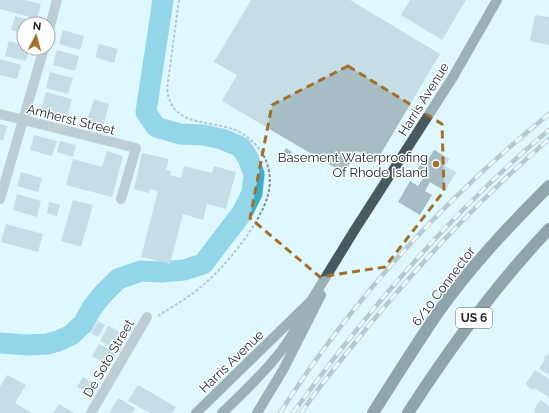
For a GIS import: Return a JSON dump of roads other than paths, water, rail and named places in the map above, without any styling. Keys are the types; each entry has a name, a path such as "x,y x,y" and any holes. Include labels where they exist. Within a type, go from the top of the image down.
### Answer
{"highway":[{"name":"6/10 Connector","path":"373,413 438,313 460,283 520,215 549,186"},
{"name":"US 6","path":"408,413 467,328 519,262 549,229"}],"main road":[{"name":"Harris Avenue","path":"196,413 311,301 453,77 497,0"},
{"name":"Harris Avenue","path":"257,413 283,370 354,231"},
{"path":"222,413 278,355 291,337 311,301"}],"street":[{"path":"53,16 57,0"},
{"path":"0,199 42,56"},
{"name":"Amherst Street","path":"0,114 136,148 121,199"},
{"name":"De Soto Street","path":"91,413 147,317"}],"waterway":[{"path":"0,343 28,345 47,344 58,341 71,335 83,324 92,308 102,295 118,279 141,271 161,272 184,270 203,264 242,213 252,193 254,174 248,158 241,147 222,139 203,135 180,134 156,127 146,112 163,0"}],"railway":[{"path":"280,413 338,330 402,253 473,180 549,114"},
{"path":"293,413 351,337 412,264 478,194 549,130"},
{"path":"301,413 323,382 362,334 428,257 475,208 549,139"}],"place":[{"name":"Basement Waterproofing Of Rhode Island","path":"436,164"}]}
